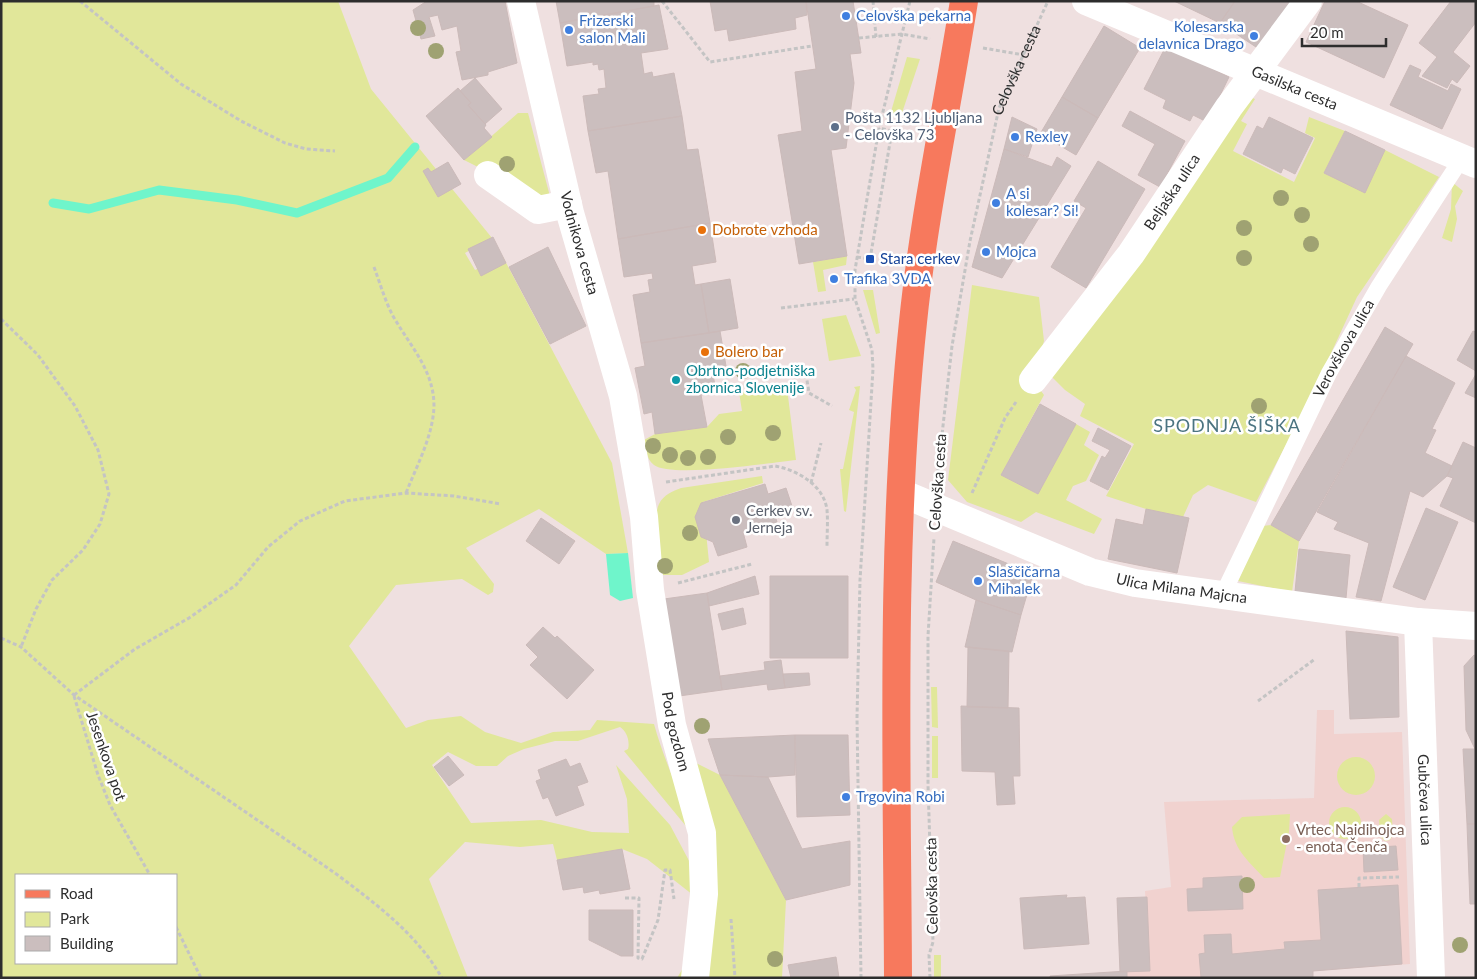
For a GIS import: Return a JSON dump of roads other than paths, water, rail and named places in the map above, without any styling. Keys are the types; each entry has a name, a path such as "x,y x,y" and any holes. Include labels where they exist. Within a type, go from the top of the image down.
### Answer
{"main road":[{"path":"898,978 896,605 901,493 913,322 926,212 964,1"}],"street":[{"name":"Vodnikova cesta","path":"521,1 568,204 623,396 638,484"},
{"name":"Beljaška ulica","path":"1033,380 1131,254 1229,107 1257,72 1308,1"},
{"name":"Gasilska cesta","path":"1104,4 1257,72 1471,154"},
{"path":"488,175 538,210 568,204"},
{"name":"Pod gozdom","path":"638,484 644,517 650,590 672,725 702,833 704,894 695,978"},
{"name":"Ulica Milana Majcna","path":"901,493 1090,572 1135,583 1418,622 1476,626"},
{"name":"Gubčeva ulica","path":"1418,622 1431,978"}],"lane":[{"name":"Verovškova ulica","path":"1222,596 1329,373 1379,286 1471,154"}],"waterway":[{"path":"53,203 89,209 159,190 237,200 297,213 388,178 415,147"}],"place":[{"name":"Celovška pekarna","path":"846,16"},
{"name":"Frizerski salon Mali","path":"569,30"},
{"name":"Kolesarska delavnica Drago","path":"1254,36"},
{"name":"Pošta 1132 Ljubljana - Celovška 73","path":"835,127"},
{"name":"Rexley","path":"1015,137"},
{"name":"A si kolesar? Si!","path":"996,203"},
{"name":"Dobrote vzhoda","path":"702,230"},
{"name":"Mojca","path":"986,252"},
{"name":"Stara cerkev","path":"870,259"},
{"name":"Trafika 3VDA","path":"834,279"},
{"name":"Bolero bar","path":"705,352"},
{"name":"Obrtno-podjetniška zbornica Slovenije","path":"676,380"},
{"name":"Cerkev sv. Jerneja","path":"736,520"},
{"name":"Slaščičarna Mihalek","path":"978,581"},
{"name":"Trgovina Robi","path":"846,797"},
{"name":"Vrtec Najdihojca - enota Čenča","path":"1286,839"}],"district":[{"name":"SPODNJA ŠIŠKA","path":"1227,426"}]}
